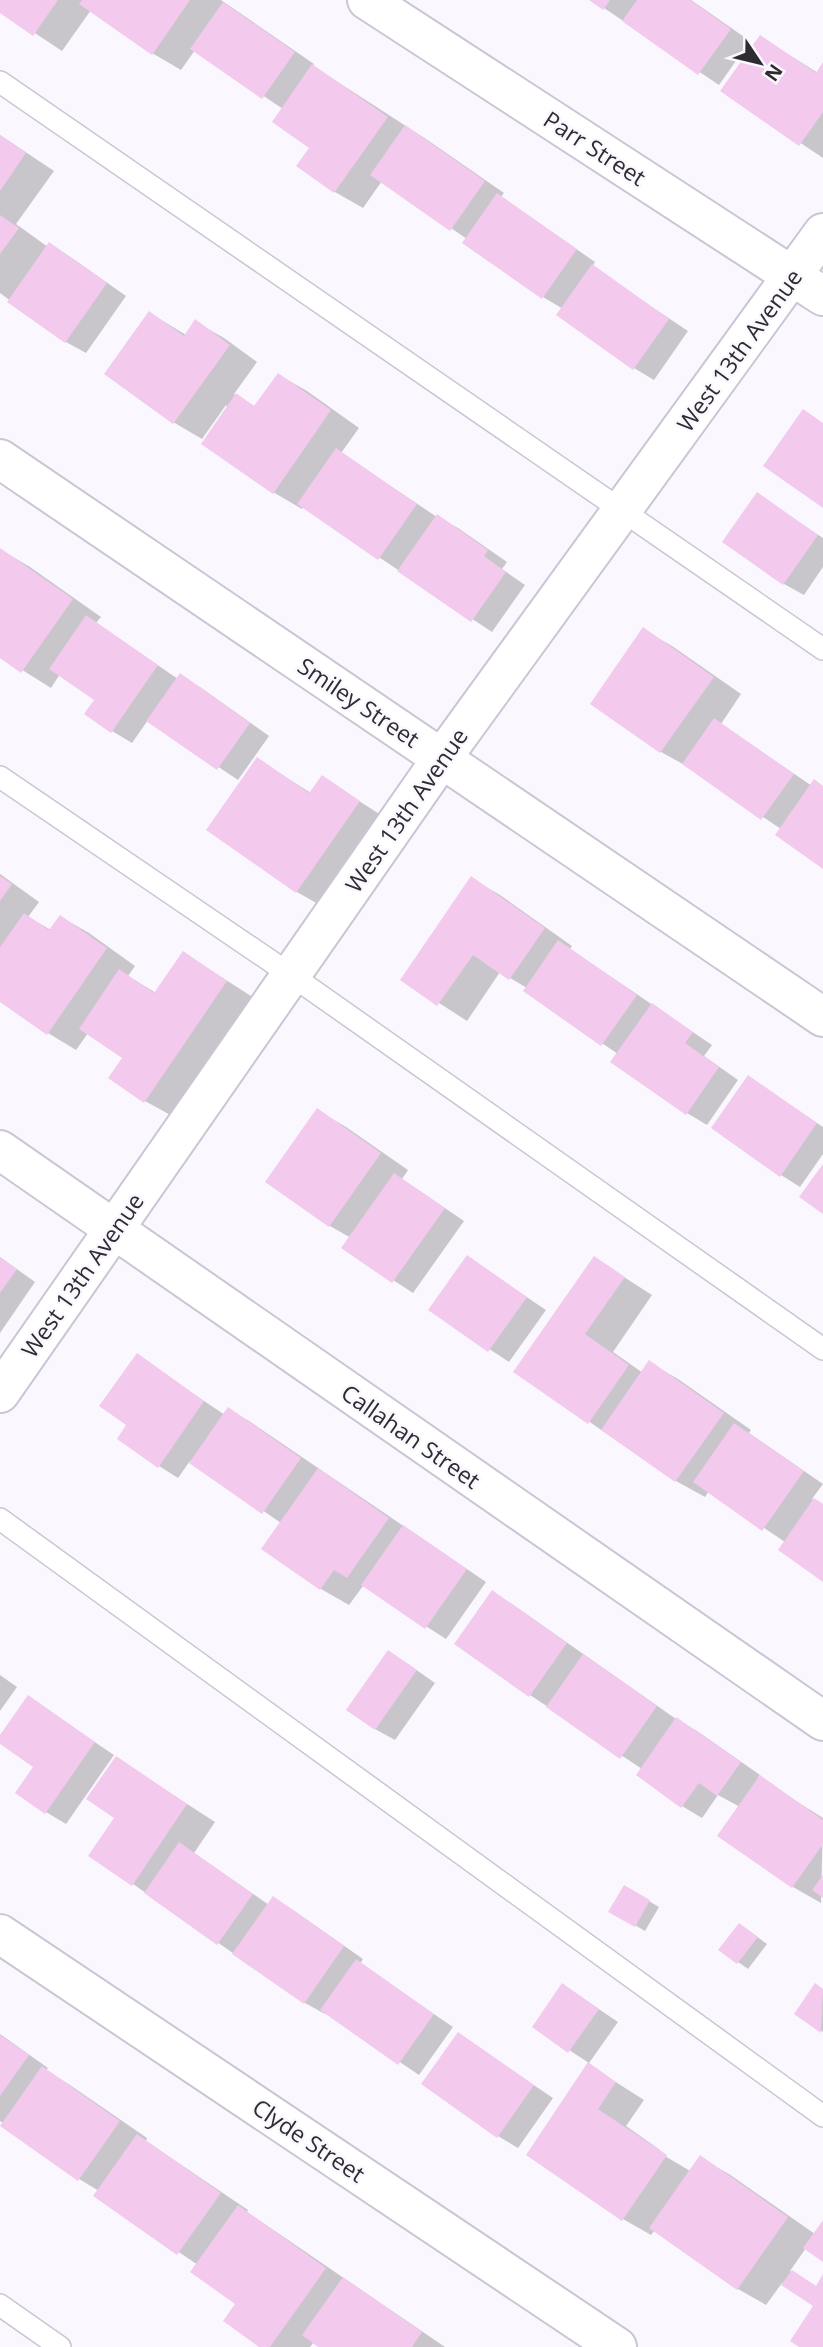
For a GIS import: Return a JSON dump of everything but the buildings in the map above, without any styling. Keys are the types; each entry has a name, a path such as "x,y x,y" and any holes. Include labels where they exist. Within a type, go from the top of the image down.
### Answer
{"street":[{"name":"Parr Street","path":"367,0 808,286"},
{"name":"West 13th Avenue","path":"0,1393 442,758 623,510 808,286 823,233"},
{"name":"Smiley Street","path":"0,458 823,1017"},
{"name":"Callahan Street","path":"0,1150 823,1721"},
{"name":"Clyde Street","path":"0,1934 617,2347"}],"lane":[{"path":"0,82 823,649"},
{"path":"0,777 291,975 823,1349"},
{"path":"0,1519 823,2116"},
{"path":"0,2305 60,2347"}]}
